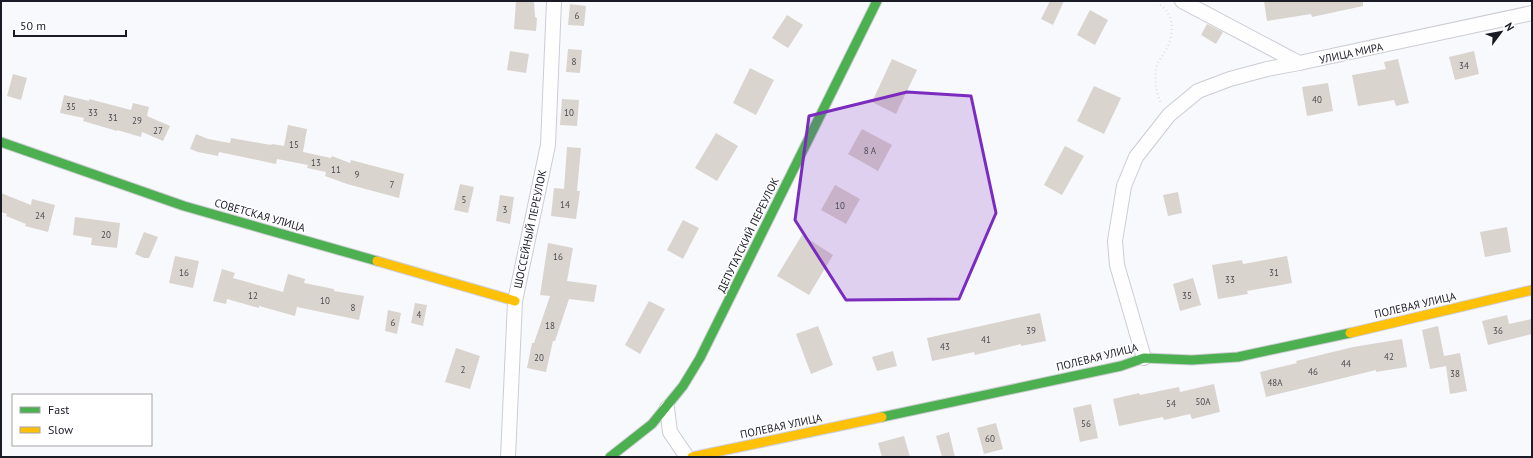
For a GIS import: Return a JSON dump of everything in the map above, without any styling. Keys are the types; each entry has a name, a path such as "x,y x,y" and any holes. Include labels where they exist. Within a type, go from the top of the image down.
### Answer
{"street":[{"name":"ШОССЕЙНЫЙ ПЕРЕУЛОК","path":"508,457 515,301 548,145 554,1"},
{"name":"ДЕПУТАТСКИЙ ПЕРЕУЛОК","path":"610,457 652,424 667,408 683,386 700,358 877,1"},
{"path":"1182,1 1299,63"},
{"name":"УЛИЦА МИРА","path":"1144,358 1117,265 1115,241 1124,186 1136,157 1170,115 1198,91 1230,79 1267,68 1299,63 1532,14"},
{"name":"СОВЕТСКАЯ УЛИЦА","path":"1,142 184,206 515,301"},
{"name":"ПОЛЕВАЯ УЛИЦА","path":"692,457 1121,366 1144,358 1192,360 1238,357 1391,324 1532,290"},
{"path":"667,408 670,432 687,457"}],"path":[{"path":"1160,1 1160,5 1168,12 1172,28 1166,50 1156,70 1156,84 1162,108 1170,115"}],"highlighted area":[{"path":"907,92 971,96 996,213 959,299 846,300 795,220 809,116"}],"building":[{"path":"516,1 534,1 535,17 537,18 536,31 514,29"},
{"path":"1050,1 1064,1 1053,25 1041,19"},
{"path":"1264,1 1363,1 1363,6 1312,17 1311,14 1267,21"},
{"path":"570,4 586,6 584,26 568,25"},
{"path":"1090,10 1108,20 1095,45 1077,35"},
{"path":"787,15 803,25 788,48 772,38"},
{"path":"1207,24 1223,32 1216,44 1201,35"},
{"path":"568,49 582,50 580,73 566,72"},
{"path":"510,51 529,54 526,73 507,70"},
{"path":"1474,51 1479,74 1455,80 1449,57"},
{"path":"892,59 917,70 896,114 872,102"},
{"path":"1398,59 1409,103 1396,106 1394,100 1358,106 1352,75 1386,69 1384,62"},
{"path":"750,68 774,80 756,115 733,103"},
{"path":"13,74 27,78 21,100 7,96"},
{"path":"1328,83 1333,111 1307,116 1302,87"},
{"path":"1094,86 1121,98 1104,134 1077,121"},
{"path":"64,95 89,101 89,99 131,110 133,103 149,107 147,116 170,126 163,141 142,132 141,137 117,131 83,121 84,118 60,113"},
{"path":"562,99 579,100 577,126 560,125"},
{"path":"288,125 307,129 303,152 331,158 332,156 350,163 351,160 404,174 399,198 347,184 325,176 326,172 307,168 308,165 277,159 276,164 219,152 218,156 190,149 196,134 208,139 230,143 231,138 284,146"},
{"path":"862,129 892,145 878,171 848,154"},
{"path":"716,133 738,146 717,181 695,168"},
{"path":"1065,146 1084,156 1062,195 1044,185"},
{"path":"567,147 581,148 577,191 580,191 576,219 551,216 554,188 564,189"},
{"path":"460,184 474,187 468,213 454,210"},
{"path":"835,185 860,199 846,224 821,210"},
{"path":"1178,192 1182,213 1168,216 1163,195"},
{"path":"1,193 31,205 32,199 55,205 48,232 25,226 26,224 6,216 7,214 1,212"},
{"path":"500,195 514,197 510,224 496,221"},
{"path":"75,217 120,223 117,248 91,245 92,238 73,235"},
{"path":"683,220 699,228 683,259 667,250"},
{"path":"1507,227 1511,252 1485,257 1480,232"},
{"path":"144,232 158,237 149,258 144,258 135,254"},
{"path":"802,235 833,255 809,295 777,276"},
{"path":"548,243 573,248 567,281 597,285 594,302 569,299 555,341 553,341 546,372 527,368 532,343 534,343 550,296 540,295"},
{"path":"175,256 199,261 193,288 169,283"},
{"path":"1287,256 1292,283 1247,291 1248,294 1218,299 1212,265 1242,260 1243,264"},
{"path":"222,269 235,273 233,278 283,292 288,274 305,279 304,283 334,289 334,291 364,296 359,320 297,307 295,316 227,299 226,304 213,301"},
{"path":"1193,278 1201,305 1180,311 1173,284"},
{"path":"649,301 665,309 640,354 625,345"},
{"path":"415,303 427,305 423,326 411,323"},
{"path":"388,310 401,313 397,334 385,331"},
{"path":"1040,313 1046,341 1021,346 1021,344 975,355 974,352 932,361 927,338"},
{"path":"1507,315 1509,324 1532,319 1532,334 1488,345 1482,321"},
{"path":"818,326 833,365 811,374 796,334"},
{"path":"1438,326 1444,356 1460,353 1467,391 1450,394 1446,366 1430,369 1422,330"},
{"path":"1402,339 1407,367 1376,372 1376,370 1266,397 1260,372 1297,363 1296,361 1353,347"},
{"path":"456,348 480,356 470,389 445,382"},
{"path":"893,351 897,366 877,371 872,357"},
{"path":"1214,384 1220,412 1192,419 1190,414 1164,420 1163,417 1119,426 1113,399 1139,393 1140,395 1179,387 1180,392"},
{"path":"1091,404 1098,438 1080,442 1073,408"},
{"path":"996,423 1003,449 984,454 977,428"},
{"path":"949,432 955,457 942,457 936,436"},
{"path":"904,436 910,457 882,457 878,443"}],"traffic: fast":[{"path":"610,457 652,424 683,386 700,358 877,1"},
{"path":"1,142 184,206 377,261"},
{"path":"882,417 1121,366 1144,358 1192,360 1238,357 1350,333"}],"traffic: slow":[{"path":"377,261 515,301"},
{"path":"1350,333 1532,290"},
{"path":"692,457 882,417"}]}
